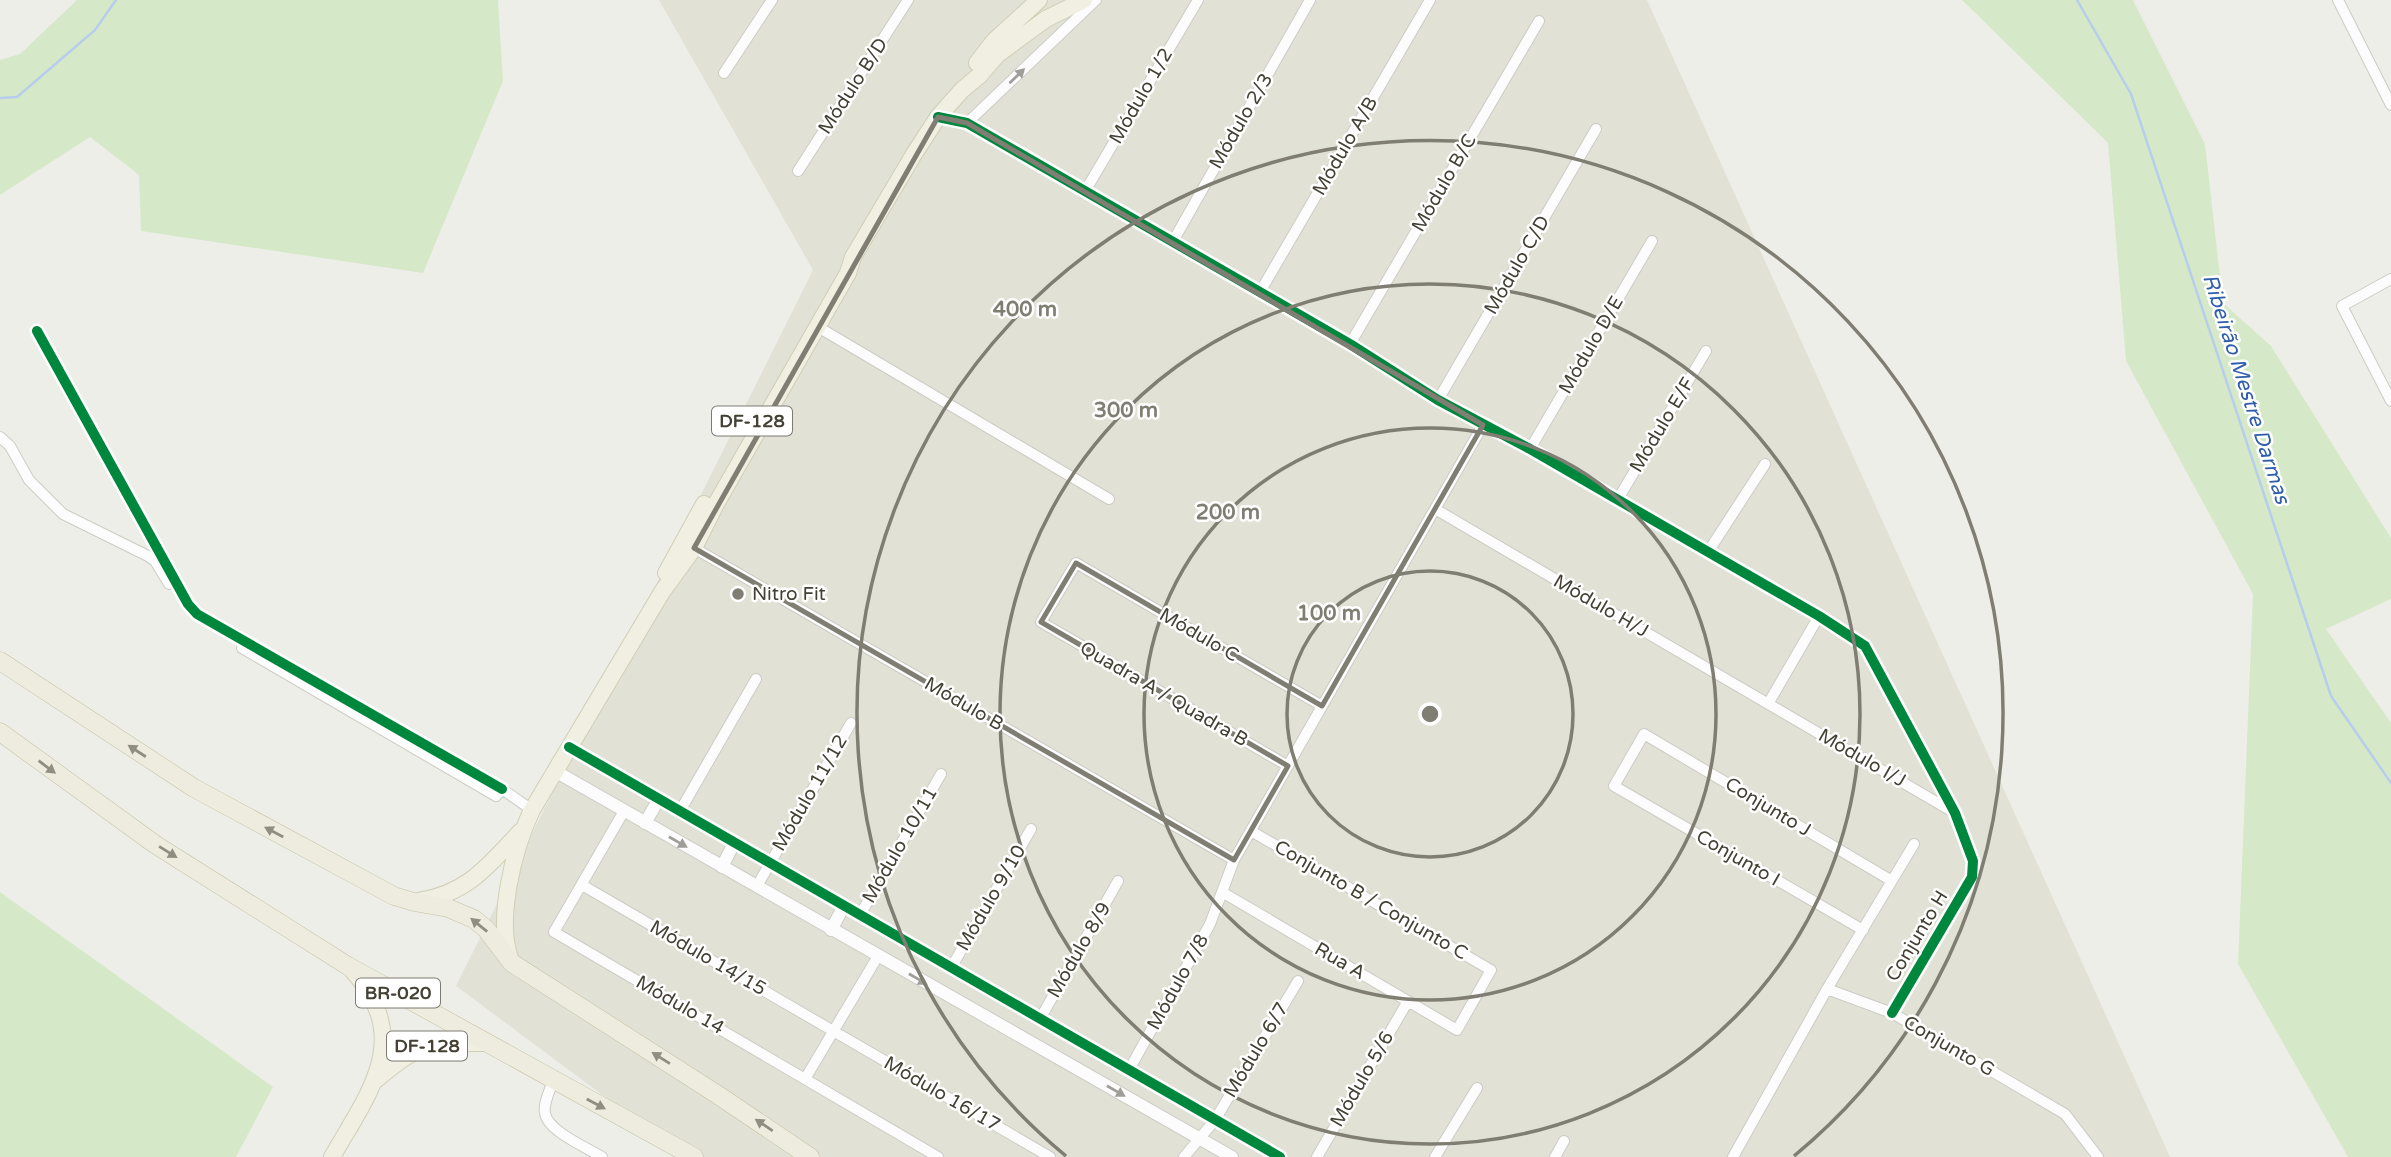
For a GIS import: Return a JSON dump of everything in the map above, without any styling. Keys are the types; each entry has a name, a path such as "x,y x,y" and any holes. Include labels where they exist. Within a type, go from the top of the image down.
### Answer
{"highway":[{"path":"0,661 194,789 394,896 448,908 474,919 486,929 512,963 810,1157"},
{"name":"BR-020","path":"0,732 156,845 348,966 694,1157"}],"main road":[{"name":"DF-128","path":"962,90 972,69 994,41 1039,0"},
{"name":"DF-128","path":"662,592 666,574 692,526 714,498 786,381 848,273 853,257 938,117 998,55 1046,19 1084,0"},
{"name":"DF-128","path":"512,963 507,952 505,933 508,888 523,829 532,810 662,592 694,548 714,498 769,391 842,268 853,257"},
{"path":"769,391 786,381"},
{"path":"672,563 694,548 692,526"},
{"name":"DF-128","path":"414,902 440,898 465,886 523,829"},
{"name":"DF-128","path":"331,1157 376,1080 383,1049 382,1025 374,1001 348,966"},
{"name":"DF-128","path":"376,1080 403,1056 421,1047 440,1042 489,1042"}],"street":[{"path":"724,73 772,0"},
{"name":"Módulo B/D","path":"798,171 908,0"},
{"path":"967,123 1096,0"},
{"name":"Módulo 1/2","path":"1084,193 1198,0"},
{"name":"Módulo 2/3","path":"1172,243 1310,0"},
{"name":"Módulo A/B","path":"1260,292 1430,0"},
{"path":"2338,0 2391,104"},
{"name":"Módulo B/C","path":"1350,344 1539,21"},
{"path":"938,117 967,123 1084,193 1350,344 1438,400 1530,449 1708,551 1865,646 1955,813"},
{"name":"Módulo C/D","path":"1438,400 1596,129"},
{"name":"Módulo D/E","path":"1530,449 1652,241"},
{"path":"2391,279 2342,306 2391,401"},
{"path":"818,327 1109,499"},
{"path":"37,331 181,593 197,614 502,789 532,810"},
{"name":"Módulo E/F","path":"1618,499 1706,351"},
{"name":"Módulo 7/8","path":"1129,1070 1210,925 1234,860 1483,425"},
{"path":"0,437 10,446 29,480 63,514 155,561 188,616 496,796 502,789"},
{"path":"1708,551 1765,464"},
{"name":"Módulo H/J","path":"1435,509 1768,704"},
{"name":"Módulo B","path":"694,548 1234,860"},
{"name":"Módulo C","path":"1041,622 1076,564 1322,706"},
{"path":"1768,704 1819,616"},
{"name":"Quadra A / Quadra B","path":"1041,622 1288,766"},
{"path":"680,811 756,680"},
{"name":"Módulo I/J","path":"1768,704 1955,813"},
{"name":"Módulo 11/12","path":"757,886 851,723"},
{"name":"Conjunto I","path":"1644,734 1614,786 1863,930"},
{"name":"Conjunto J","path":"1644,734 1892,881"},
{"path":"569,747 1280,1157"},
{"path":"555,771 1231,1157"},
{"name":"Módulo 10/11","path":"860,915 941,774"},
{"path":"645,823 659,799"},
{"path":"582,884 624,811"},
{"name":"Conjunto H","path":"1892,1013 1972,877 1973,862 1955,813"},
{"name":"Módulo 9/10","path":"951,968 1031,829"},
{"name":"Conjunto B / Conjunto C","path":"1251,831 1491,970 1457,1030"},
{"path":"722,867 734,843"},
{"path":"1733,1157 1827,989 1914,844"},
{"name":"Módulo 8/9","path":"1040,1019 1118,881"},
{"name":"Módulo 14","path":"582,884 554,932 938,1157"},
{"name":"Módulo 14/15","path":"582,884 834,1031"},
{"name":"Rua A","path":"1222,892 1457,1030"},
{"path":"831,930 844,906"},
{"path":"805,1079 878,956"},
{"name":"Módulo 6/7","path":"1184,1157 1215,1119 1298,981"},
{"name":"Conjunto G","path":"1827,989 1892,1013 2065,1114 2098,1157"},
{"name":"Módulo 5/6","path":"1317,1157 1408,1001"},
{"path":"998,1024 1010,1002"},
{"name":"Módulo 16/17","path":"834,1031 1050,1157"},
{"path":"553,1081 544,1115 550,1124 602,1157"},
{"path":"1435,1157 1478,1088"},
{"path":"1555,1157 1564,1141"}],"highlighted area":[{"path":"938,117 967,123 1483,425 1322,706 1076,563 1041,622 1288,766 1234,860 694,548"}],"shaded area":[{"path":"659,0 1647,0 2170,1157 686,1157 456,986 813,270"}],"green space":[{"path":"77,0 498,0 503,81 423,273 141,231 139,175 90,137 0,195 0,60 20,54"},
{"path":"1962,0 2133,0 2205,144 2223,303 2271,346 2391,538 2391,599 2326,629 2391,723 2391,1157 2348,1157 2238,964 2253,594 2126,361 2108,143"},
{"path":"0,892 273,1087 236,1157 0,1157"}],"waterway":[{"path":"0,98 17,97 95,30 116,0"},
{"name":"Ribeirão Mestre Darmas","path":"2077,0 2131,94 2331,696 2391,783"}],"cycle path":[{"path":"938,117 967,123 1350,344 1438,400 1530,449 1819,616 1865,646 1955,813 1973,861 1972,877 1892,1013"},
{"path":"37,331 188,604 197,614 502,789"},
{"path":"569,747 1280,1157"}],"place":[{"name":"Nitro Fit","path":"738,594"}]}
